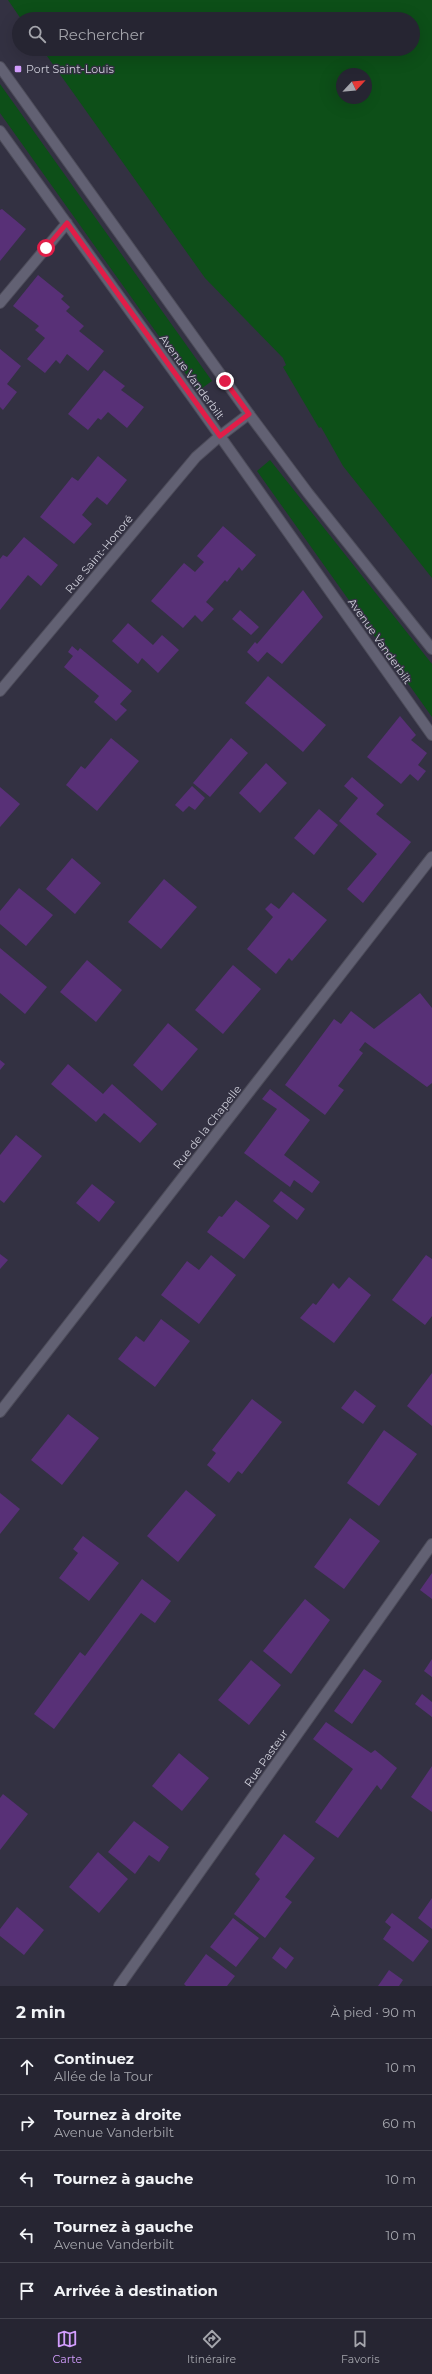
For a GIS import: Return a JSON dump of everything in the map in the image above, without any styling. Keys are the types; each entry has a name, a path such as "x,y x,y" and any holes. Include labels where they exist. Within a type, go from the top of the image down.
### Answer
{"street":[{"path":"0,67 249,414 432,649"},
{"name":"Avenue Vanderbilt","path":"0,131 220,436 432,736"},
{"path":"0,302 67,223"},
{"name":"Rue Saint-Honoré","path":"0,691 196,457 249,414"},
{"name":"Rue de la Chapelle","path":"0,1412 432,857"},
{"name":"Rue Pasteur","path":"119,1986 432,1544"}],"green space":[{"path":"8,0 432,0 432,578 343,466 321,427 319,428 283,367 286,365 283,358 205,278 47,56 420,56 420,12 16,12"},
{"path":"0,84 212,381 198,391 0,113"},
{"path":"270,460 432,664 432,717 257,471"}],"building":[{"path":"2,209 26,229 0,261 0,210"},
{"path":"38,275 64,296 61,299 70,307 66,311 84,326 79,331 104,351 88,371 67,354 60,364 56,360 45,373 27,359 45,338 35,330 39,326 13,306"},
{"path":"0,349 21,366 7,384 17,392 3,410 0,407"},
{"path":"104,370 125,386 121,390 144,407 127,428 108,412 101,420 98,418 88,430 68,414"},
{"path":"98,456 127,480 107,505 97,497 89,506 82,515 92,524 74,544 40,517 72,477 78,481"},
{"path":"223,526 256,555 242,571 239,567 227,582 225,580 206,602 214,609 202,622 195,615 183,628 151,601 184,563 195,572 204,562 197,556"},
{"path":"24,537 58,565 41,586 28,575 0,610 0,559 3,555 7,557"},
{"path":"303,590 323,617 282,664 267,652 258,662 247,652 255,642 257,644"},
{"path":"240,610 259,627 251,635 232,619"},
{"path":"128,623 153,645 162,635 179,650 158,673 142,658 138,664 112,641"},
{"path":"72,646 78,651 80,648 132,691 120,704 127,710 116,721 94,702 99,696 64,667 73,656 68,652"},
{"path":"268,676 326,725 303,752 245,703"},
{"path":"400,716 416,735 411,740 427,753 418,765 426,771 418,781 410,774 401,784 367,757"},
{"path":"111,738 139,761 97,811 66,785 81,766 85,769"},
{"path":"231,738 248,753 210,797 193,783"},
{"path":"266,763 287,783 260,813 239,793"},
{"path":"352,777 384,805 376,814 411,842 363,903 347,889 377,854 339,821 358,798 344,786"},
{"path":"192,786 205,798 195,810 189,806 183,812 175,805"},
{"path":"0,787 20,804 0,827"},
{"path":"319,809 338,825 314,855 294,838"},
{"path":"72,858 101,883 75,914 46,889"},
{"path":"164,879 197,907 161,949 128,922"},
{"path":"19,888 53,915 26,946 0,924 0,911"},
{"path":"293,892 327,920 292,961 289,958 276,974 247,949 273,917 265,909 271,903 279,909"},
{"path":"0,948 47,987 25,1014 0,993"},
{"path":"87,960 122,990 96,1022 60,992"},
{"path":"233,965 261,989 223,1034 195,1010"},
{"path":"420,993 432,1008 432,1083 427,1087 365,1042 359,1050 363,1053 338,1086 344,1090 325,1115 285,1085 334,1019 341,1024 351,1011 374,1029"},
{"path":"168,1023 198,1049 162,1091 133,1065"},
{"path":"0,1060 5,1064 0,1070"},
{"path":"68,1064 103,1094 112,1084 157,1124 140,1143 104,1113 96,1122 51,1084"},
{"path":"270,1089 310,1120 284,1155 320,1182 312,1193 294,1180 290,1187 244,1153 277,1109 262,1099"},
{"path":"16,1135 42,1156 4,1203 0,1200 0,1155"},
{"path":"92,1184 115,1202 99,1222 76,1203"},
{"path":"281,1191 305,1209 297,1220 273,1201"},
{"path":"236,1200 270,1226 244,1259 207,1232 219,1216 222,1217"},
{"path":"0,1254 8,1260 0,1269"},
{"path":"211,1255 236,1275 199,1324 161,1295 187,1261 199,1270"},
{"path":"426,1255 432,1259 432,1316 425,1325 392,1300"},
{"path":"349,1277 371,1295 334,1343 300,1318 313,1303 316,1305 333,1283 339,1289"},
{"path":"161,1319 190,1341 155,1387 118,1359 136,1336 144,1342"},
{"path":"432,1373 432,1426 407,1406"},
{"path":"355,1390 376,1406 363,1424 341,1408"},
{"path":"252,1399 282,1422 242,1474 238,1471 229,1483 207,1465 216,1453 212,1450"},
{"path":"68,1414 99,1438 62,1485 31,1460"},
{"path":"384,1430 417,1454 379,1506 347,1483"},
{"path":"186,1490 216,1515 178,1562 147,1536"},
{"path":"0,1493 20,1509 0,1534"},
{"path":"350,1518 380,1541 344,1589 314,1567"},
{"path":"83,1536 119,1563 89,1601 59,1578 78,1553 73,1549"},
{"path":"432,1573 432,1599 420,1590"},
{"path":"142,1579 171,1601 155,1623 141,1613 54,1729 34,1714 80,1652 85,1656"},
{"path":"305,1599 330,1620 291,1674 263,1651"},
{"path":"432,1659 432,1677 424,1671"},
{"path":"251,1660 281,1685 249,1725 218,1700"},
{"path":"364,1669 382,1681 352,1724 334,1711"},
{"path":"422,1694 432,1702 432,1717 415,1704"},
{"path":"326,1722 371,1753 375,1750 397,1768 381,1790 377,1785 338,1838 315,1822 353,1769 313,1739"},
{"path":"179,1753 209,1778 182,1811 152,1786"},
{"path":"432,1766 432,1812 411,1797"},
{"path":"3,1794 28,1814 0,1850 0,1798"},
{"path":"134,1821 169,1847 159,1862 149,1855 135,1874 108,1852"},
{"path":"284,1834 315,1858 285,1897 292,1902 265,1938 234,1914 260,1879 255,1874"},
{"path":"98,1852 128,1879 99,1913 69,1887"},
{"path":"432,1898 432,1929 418,1918"},
{"path":"17,1907 44,1930 24,1955 0,1936 0,1929"},
{"path":"392,1913 429,1941 413,1962 383,1939 391,1927 385,1922"},
{"path":"233,1918 259,1938 236,1967 210,1947"},
{"path":"280,1947 294,1958 286,1969 272,1958"},
{"path":"206,1954 235,1976 227,1986 186,1986 184,1984"},
{"path":"389,1970 403,1980 399,1986 378,1986"}],"place":[{"name":"Port Saint-Louis","path":"18,69"}],"route":[{"path":"46,248 67,223 220,436 249,414 225,381"}]}
